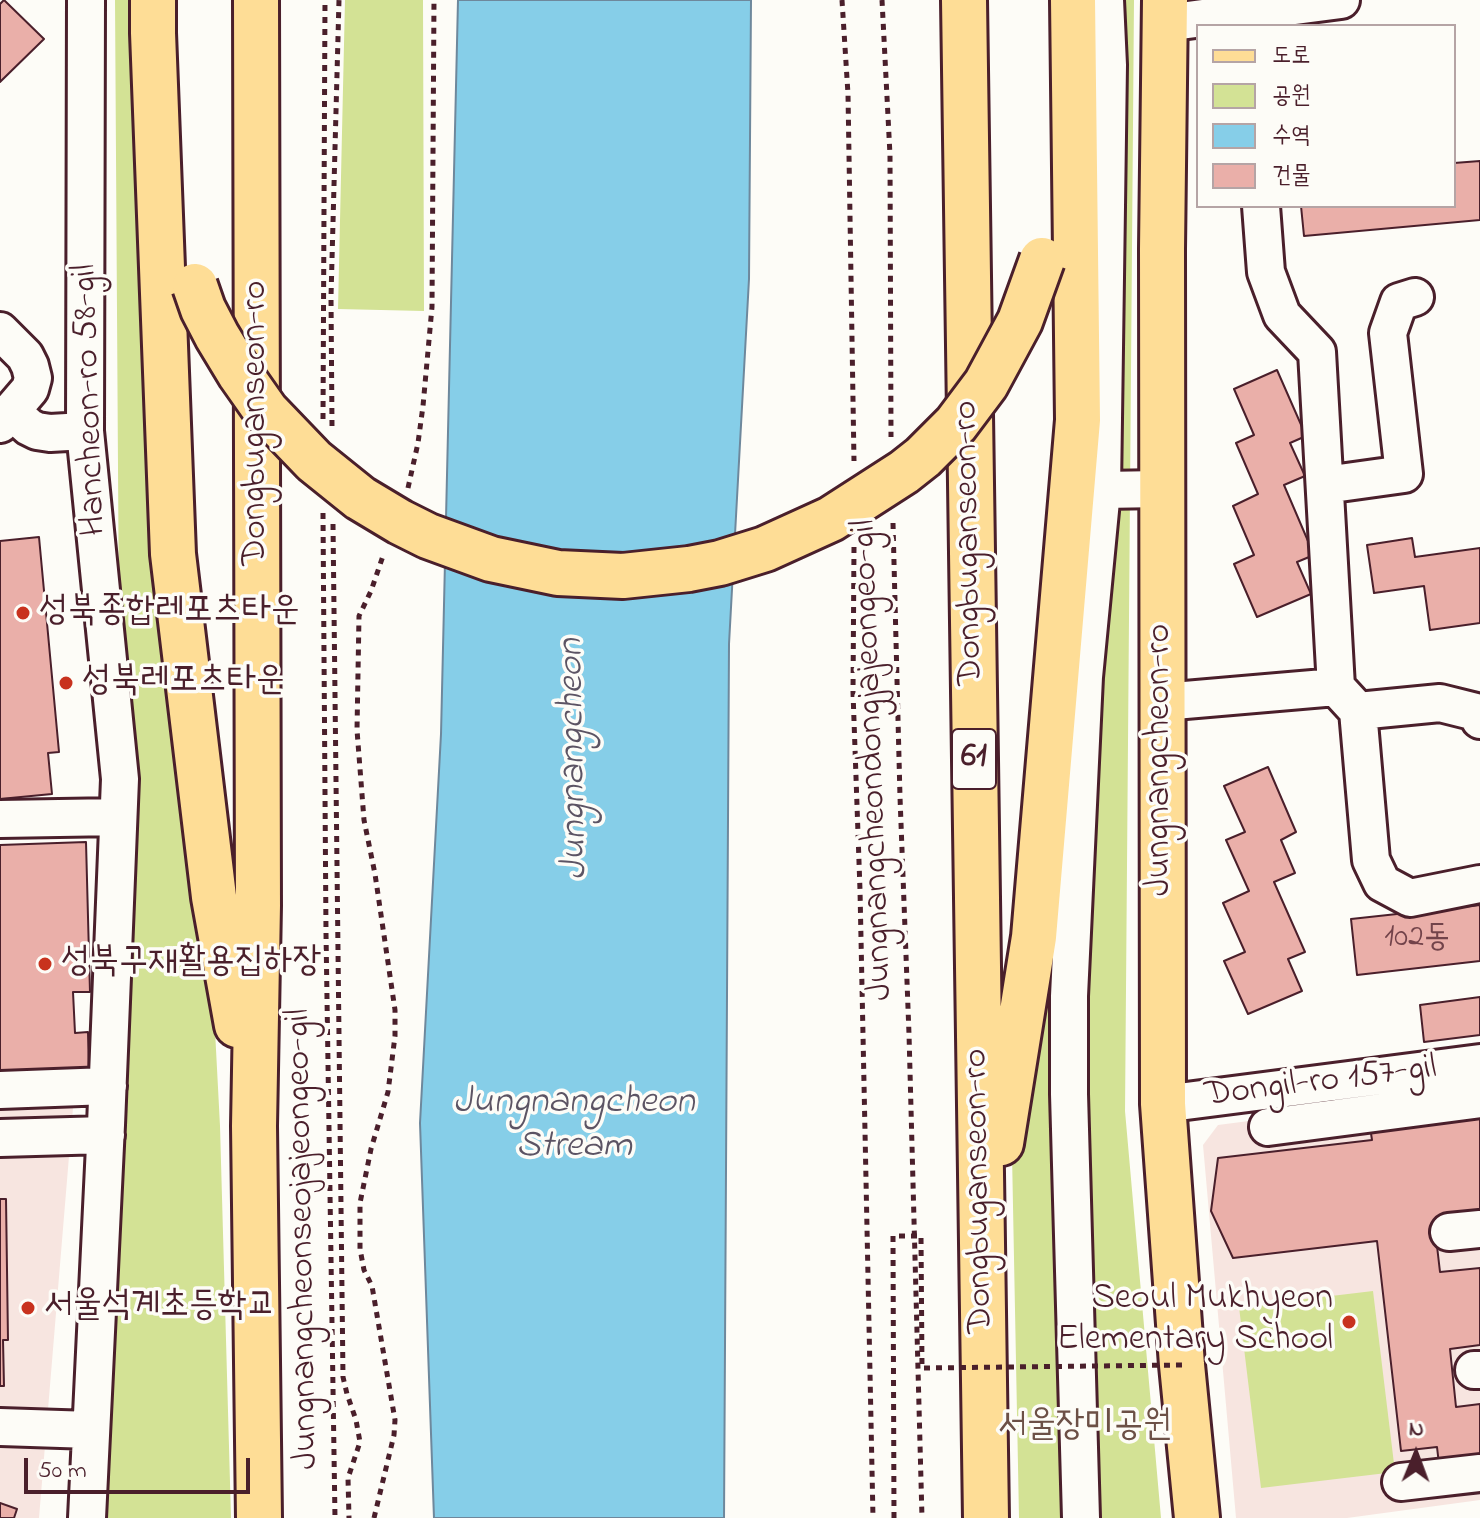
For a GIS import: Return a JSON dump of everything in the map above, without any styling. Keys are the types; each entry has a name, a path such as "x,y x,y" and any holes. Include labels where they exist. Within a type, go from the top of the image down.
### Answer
{"main road":[{"path":"153,0 173,554 214,897 254,1126"},
{"name":"Dongbuganseon-ro","path":"256,0 258,905 254,1126 259,1518"},
{"name":"Dongbuganseon-ro","path":"964,0 986,1518"},
{"path":"982,1256 1034,937 1078,420 1073,0"},
{"name":"Jungnangcheon-ro","path":"1165,12 1161,489 1163,1104 1182,1365 1197,1518"},
{"path":"157,129 173,223 203,309 240,374 266,411 314,461 360,498 428,536 499,562 558,573 623,576 720,563 765,549 831,519 904,472 956,424 986,384 1020,321 1042,260 1052,218 1073,79"}],"street":[{"name":"Hancheon-ro 58-gil","path":"86,0 85,431 120,779 118,817 101,935 108,1086 87,1518"},
{"path":"1081,1518 1069,996 1084,677 1102,490 1108,65 1105,0"},
{"path":"1165,12 1307,15 1341,0"},
{"path":"1261,208 1266,272 1282,315 1317,352 1325,485 1347,699 1371,860 1382,883 1410,898 1480,884"},
{"path":"1325,485 1404,474 1388,333 1399,302 1415,297"},
{"path":"0,331 25,356 33,378 30,389 5,418 37,431 85,431"},
{"path":"1102,490 1161,489"},
{"path":"1162,702 1347,699 1440,703 1476,712 1480,720"},
{"path":"0,819 118,817"},
{"name":"Dongil-ro 157-gil","path":"1163,1104 1480,1063"},
{"path":"0,1090 108,1086"},
{"path":"1268,1127 1480,1099"},
{"path":"0,1138 106,1135"},
{"path":"1,1432 91,1430"},
{"path":"1401,1482 1480,1473"}],"path":[{"path":"323,432 325,0"},
{"path":"332,440 331,297 339,0"},
{"path":"406,494 423,406 432,307 434,0"},
{"path":"842,0 848,94 854,464"},
{"path":"882,0 890,155 891,439"},
{"name":"Jungnangcheonseojajeongeo-gil","path":"323,509 335,1518"},
{"name":"Jungnangcheondongjajeongeo-gil","path":"893,515 922,1518"},
{"path":"333,519 343,1377 360,1442 348,1478 349,1518"},
{"path":"854,540 853,692 873,1518"},
{"path":"374,1518 395,1420 372,1286 364,1270 360,1249 360,1203 371,1149 388,1092 395,1010 364,820 357,730 359,616 386,550"},
{"path":"894,1518 893,1236 921,1236 922,1368 1182,1365"}],"shaded area":[{"name":"Seoul Mukhyeon Elementary School","path":"1480,1091 1480,1500 1347,1518 1236,1518 1203,1145 1218,1125"},
{"name":"서울석계초등학교","path":"74,1096 39,1518 0,1518 0,1098"}],"green space":[{"path":"115,0 153,0 220,1126 231,1518 84,1518 120,779"},
{"path":"345,0 423,0 424,311 338,309"},
{"name":"서울장미공원","path":"1092,0 1134,0 1125,1111 1161,1518 1019,1518 1012,1154"},
{"path":"1373,1291 1395,1472 1261,1488 1239,1307"}],"water":[{"name":"Jungnangcheon Stream","path":"458,0 751,0 749,279 729,644 724,1518 434,1518 420,1123 441,734"}],"building":[{"path":"4,0 44,39 0,82 0,4"},
{"path":"1480,161 1480,220 1304,236 1301,208 1456,208 1456,163"},
{"path":"1277,370 1306,436 1290,443 1305,476 1284,485 1314,555 1297,562 1311,594 1257,617 1234,564 1254,555 1233,506 1258,494 1236,443 1254,435 1234,389"},
{"name":"성북종합레포츠타운","path":"39,537 59,752 48,753 52,794 0,799 0,541"},
{"path":"1412,538 1415,557 1480,548 1480,623 1430,630 1424,586 1374,593 1367,545"},
{"path":"1268,767 1296,832 1281,840 1295,873 1274,882 1305,952 1288,959 1302,991 1248,1014 1224,961 1245,952 1223,903 1249,891 1226,840 1245,832 1224,786"},
{"name":"성북구재활용집하장","path":"86,842 90,992 73,992 75,1033 88,1032 89,1077 0,1080 0,845"},
{"path":"1480,905 1480,961 1357,975 1351,919"},
{"path":"1480,997 1480,1035 1424,1042 1420,1005"},
{"path":"1480,1107 1480,1215 1434,1220 1440,1272 1480,1268 1480,1345 1450,1349 1456,1407 1480,1404 1480,1468 1440,1473 1437,1447 1401,1451 1377,1241 1233,1258 1211,1211 1218,1158 1372,1140 1369,1120"},
{"path":"0,1199 6,1199 8,1340 3,1340 4,1386 0,1386"},
{"path":"0,1503 17,1509 14,1518 0,1518"}],"place":[{"name":"성북종합레포츠타운","path":"23,613"},
{"name":"성북레포츠타운","path":"66,683"},
{"name":"성북구재활용집하장","path":"45,964"},
{"name":"서울석계초등학교","path":"28,1308"},
{"name":"Seoul Mukhyeon Elementary School","path":"1349,1322"}],"water label":[{"name":"Jungnangcheon","path":"576,759"}]}
